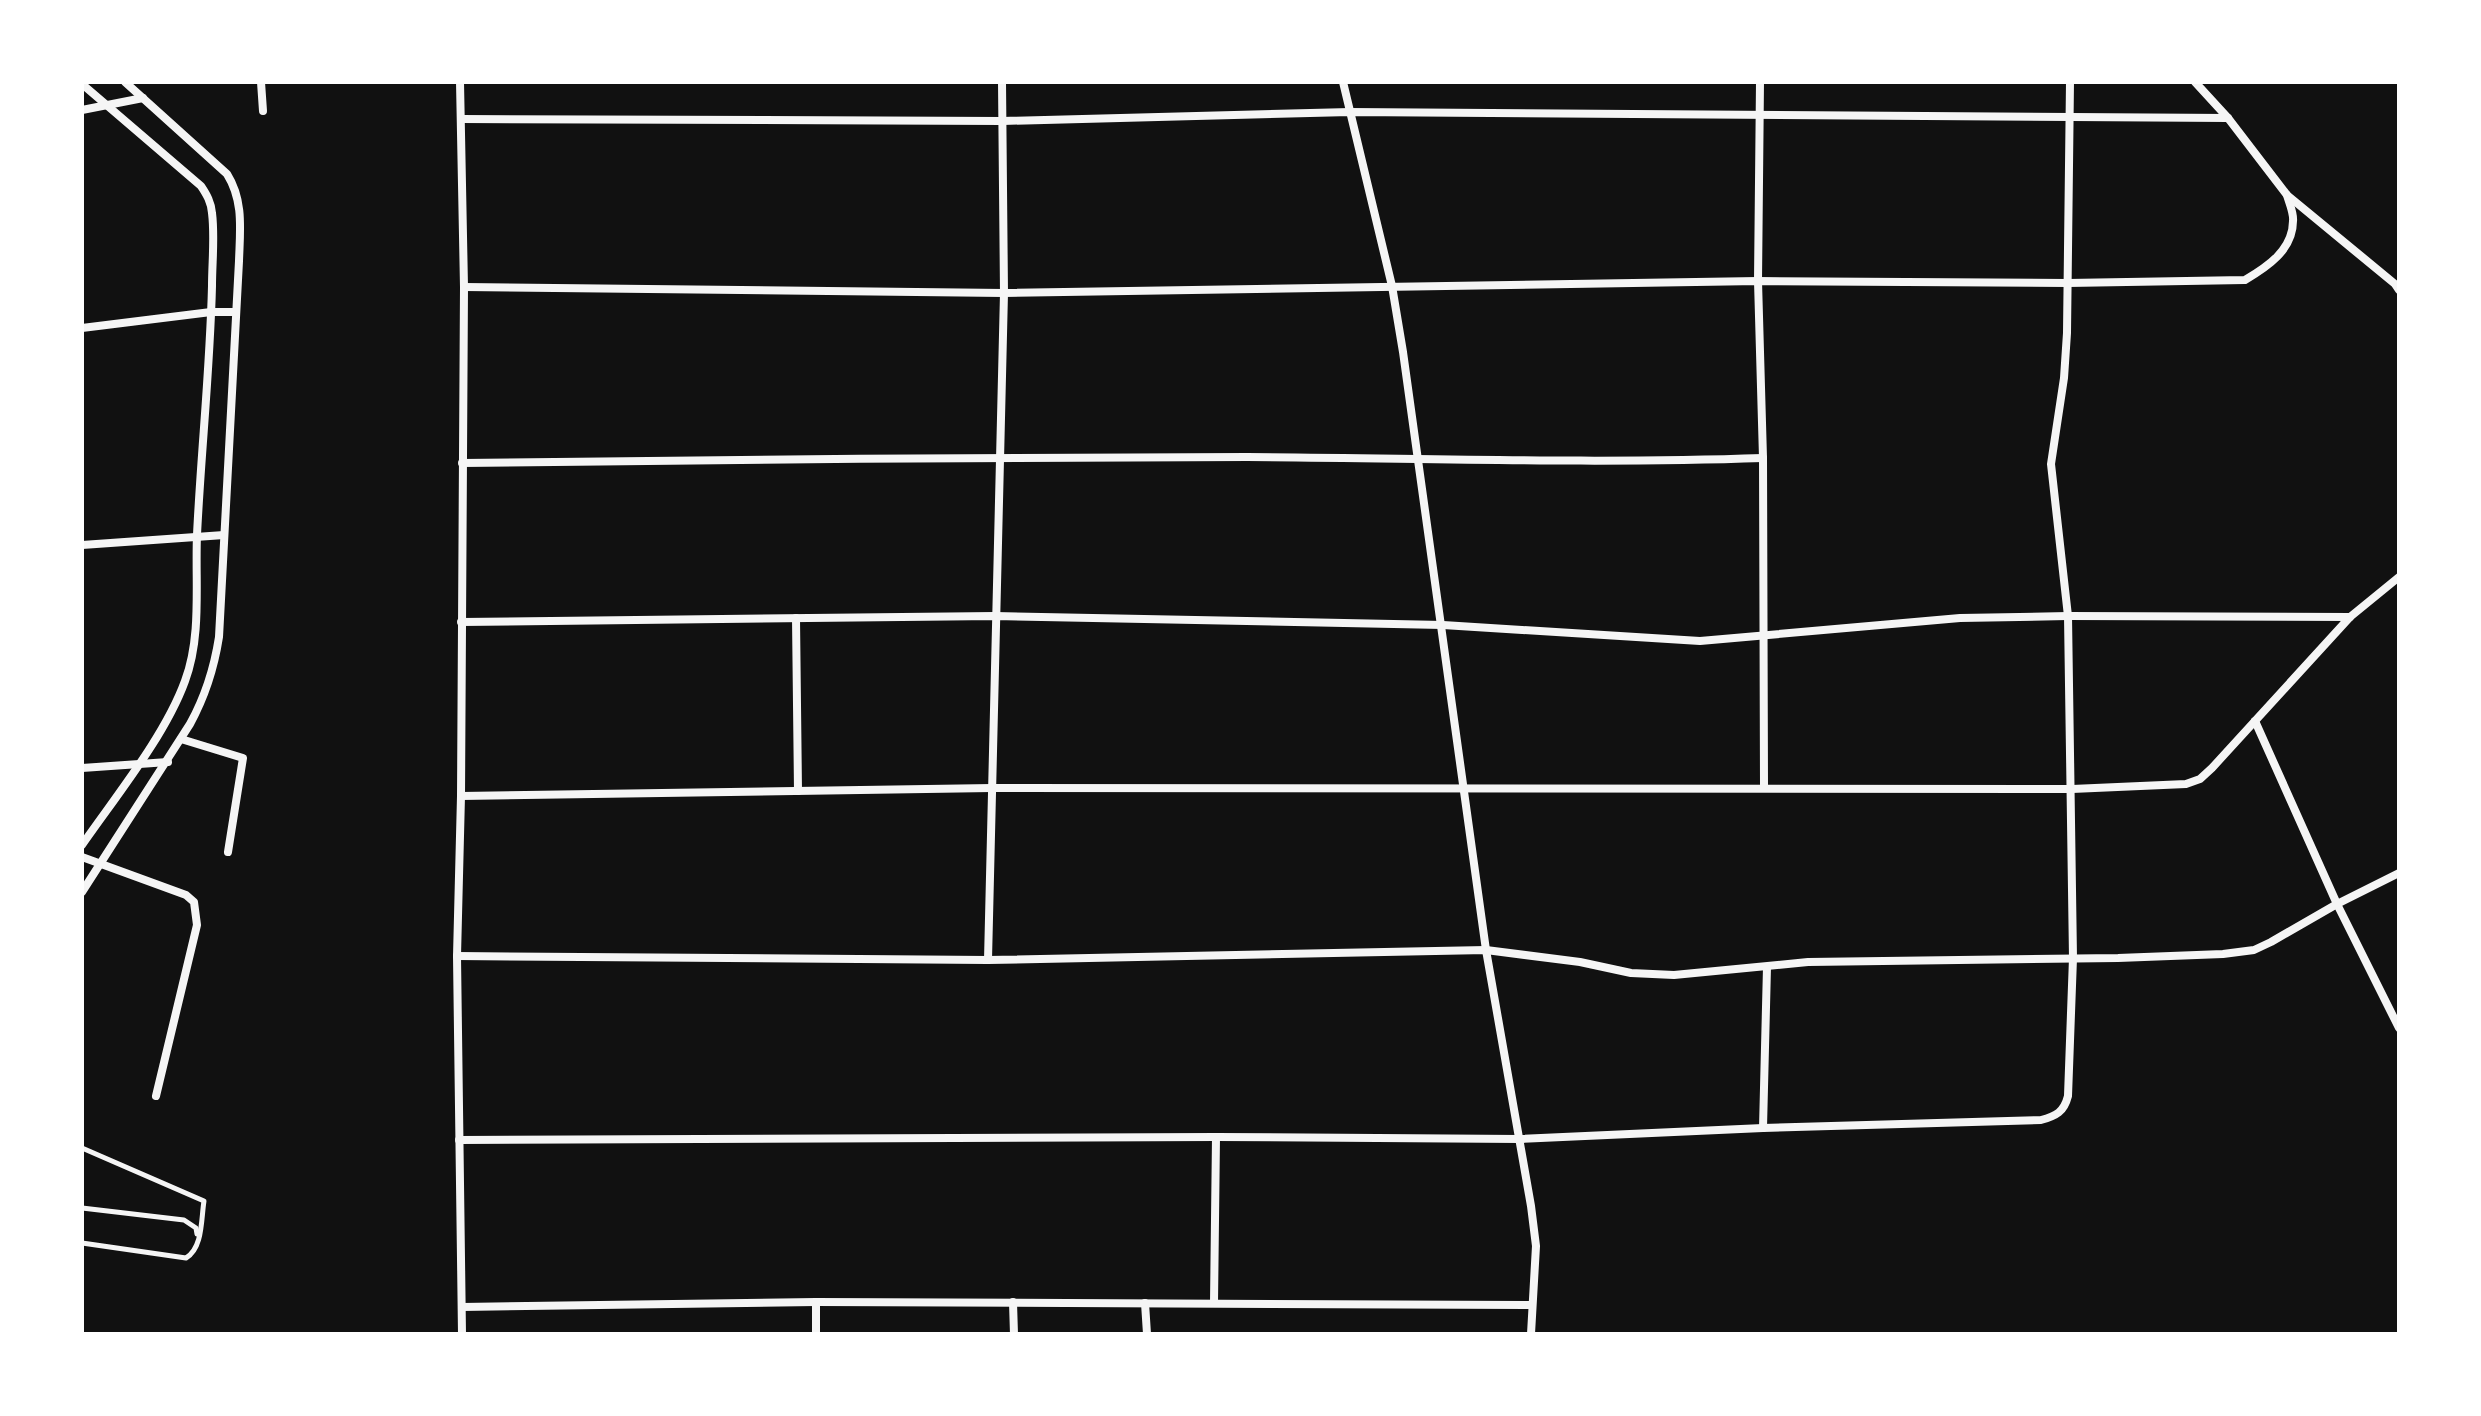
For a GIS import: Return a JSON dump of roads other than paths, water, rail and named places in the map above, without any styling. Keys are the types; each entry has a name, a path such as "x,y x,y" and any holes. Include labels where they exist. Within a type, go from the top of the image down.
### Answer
{"street":[{"path":"82,892 168,762 205,697 215,667 236,312 241,212 236,189 227,174 125,82"},
{"path":"261,82 263,111"},
{"path":"460,82 464,287 457,956 462,1334"},
{"path":"988,960 1004,293 1002,82"},
{"path":"1343,82 1392,286 1443,625 1462,787 1486,950 1536,1246 1531,1334"},
{"path":"1760,82 1758,281 1763,458 1764,787"},
{"path":"459,1140 1520,1139 2041,1120 2056,1116 2065,1107 2068,1096 2073,958 2068,616 2051,464 2064,378 2070,82"},
{"path":"2195,82 2228,118 2287,195 2399,290"},
{"path":"82,84 201,186 208,197 213,217 211,312 192,647 186,679 171,711 139,763 82,845"},
{"path":"82,110 143,98"},
{"path":"461,119 1003,121 1350,112 2228,118"},
{"path":"464,287 1004,293 1758,281 2068,283 2245,280 2269,266 2287,245 2293,221 2287,195"},
{"path":"82,328 211,312 236,312"},
{"path":"462,463 999,457 1648,462 1763,458"},
{"path":"82,545 224,535"},
{"path":"461,796 992,788 2072,789 2186,784 2200,779 2350,617 2399,577"},
{"path":"461,622 995,616 1443,625 1700,641 1960,618 2350,617"},
{"path":"796,618 798,791"},
{"path":"2255,721 2337,904 2399,1028"},
{"path":"181,739 243,758 228,852"},
{"path":"82,768 168,762"},
{"path":"82,857 186,895 194,902 198,914 156,1096"},
{"path":"457,956 988,960 1486,950 1580,962 1631,973 1674,975 1808,962 2223,954 2254,950 2399,873"},
{"path":"1763,1128 1767,967"},
{"path":"1214,1303 1216,1137"},
{"path":"462,1307 816,1302 1531,1305"},
{"path":"816,1302 816,1334"},
{"path":"1013,1302 1014,1334"},
{"path":"1145,1303 1147,1334"}],"lane":[{"path":"82,1148 204,1201 197,1239"},
{"path":"82,1208 184,1220 196,1228 197,1246 193,1254 178,1258 82,1243"}]}
